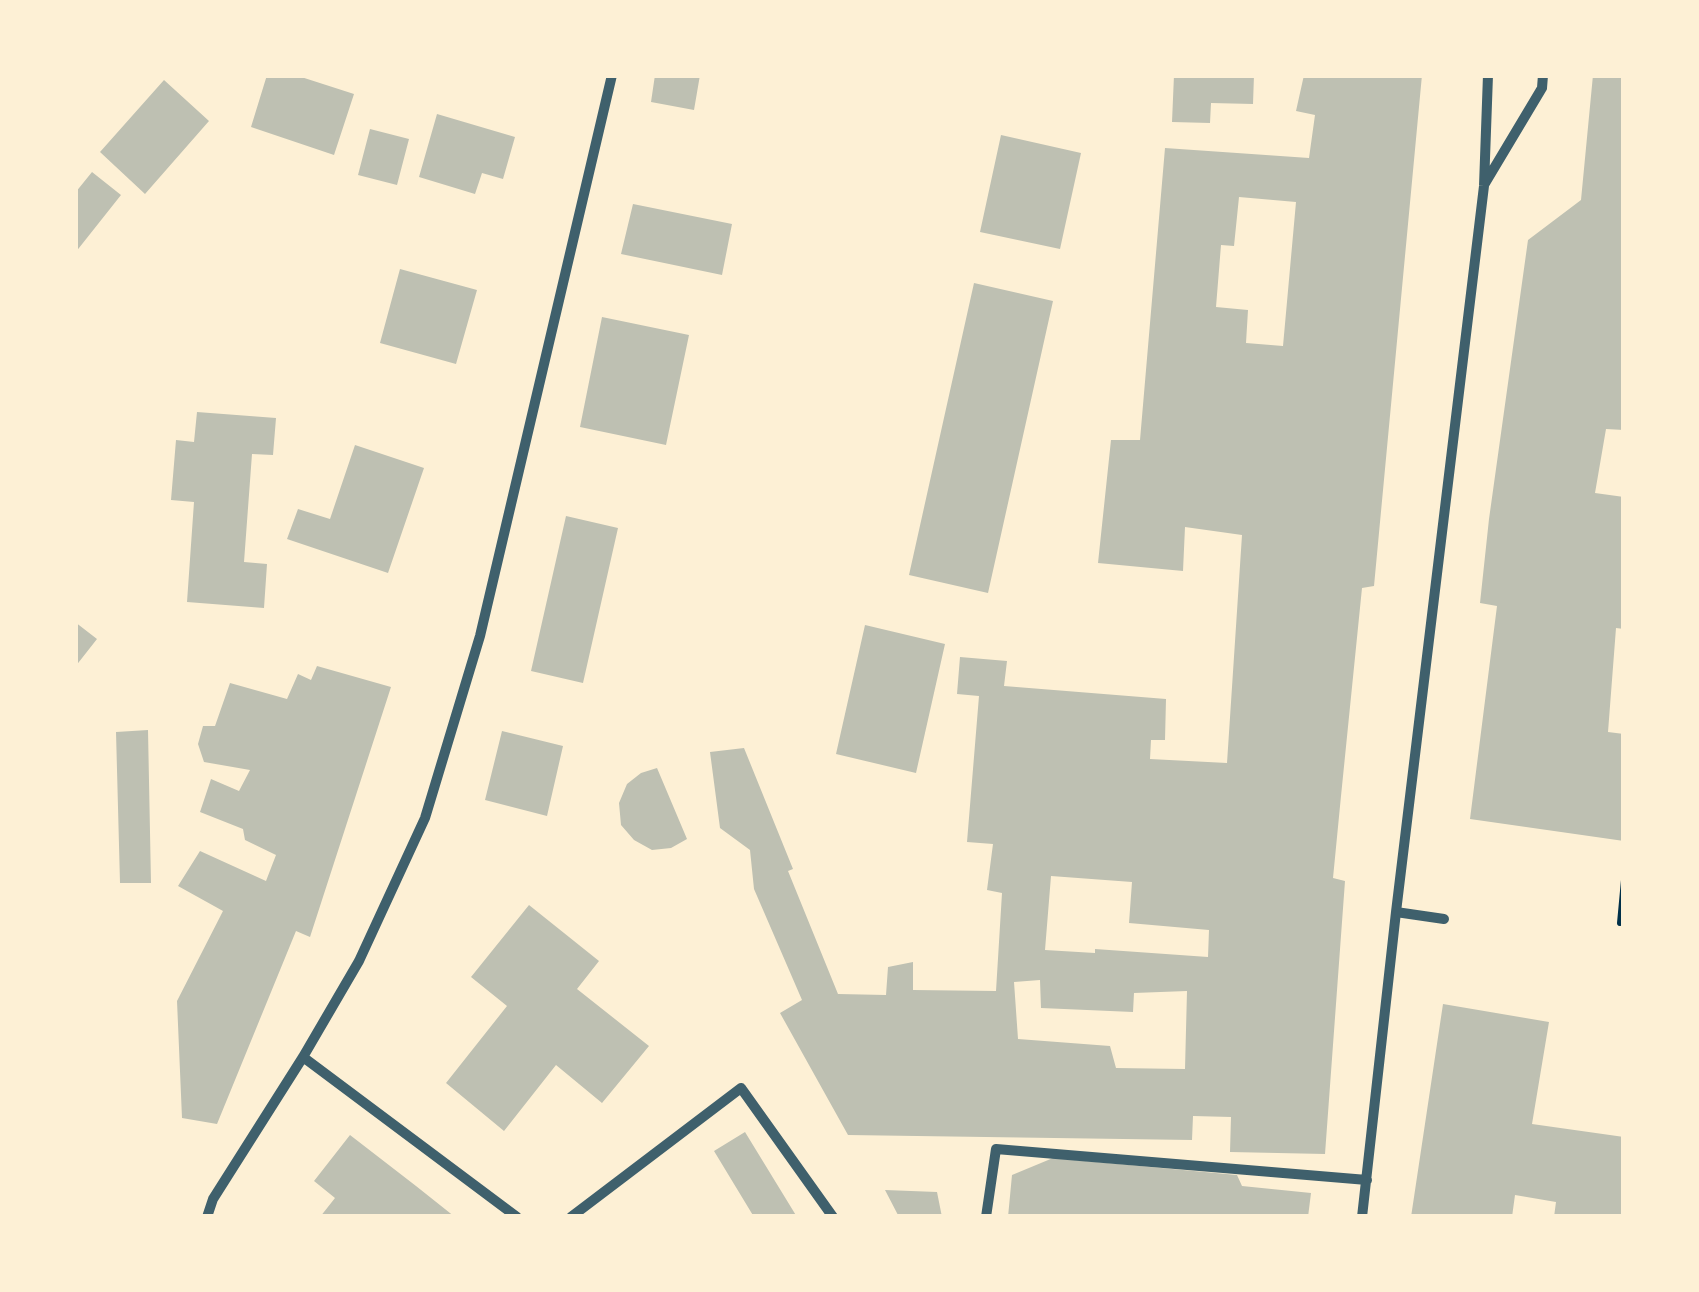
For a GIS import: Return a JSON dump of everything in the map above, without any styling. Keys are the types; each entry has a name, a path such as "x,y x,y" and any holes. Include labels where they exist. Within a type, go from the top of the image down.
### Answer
{"street":[{"path":"207,1217 213,1199 359,961 425,818 480,636 612,75"},
{"path":"1362,1217 1484,186 1488,75"},
{"path":"1484,186 1542,88 1544,75"},
{"path":"1396,912 1444,919"},
{"path":"303,1057 516,1217"},
{"path":"571,1217 741,1088 833,1217"},
{"path":"986,1217 996,1149 1367,1180"}],"path":[{"path":"1618,923 1624,880"}],"building":[{"path":"267,75 295,75 354,94 334,155 251,127"},
{"path":"655,75 700,75 694,110 651,102"},
{"path":"1174,75 1254,75 1253,104 1211,103 1210,123 1172,122"},
{"path":"1304,75 1422,75 1374,586 1362,588 1333,878 1345,881 1325,1154 1230,1152 1231,1117 1193,1116 1192,1140 848,1135 780,1013 802,1000 754,889 750,850 720,828 710,752 744,748 838,994 886,995 888,967 913,962 913,990 996,991 1002,893 987,890 993,844 967,842 979,696 957,694 960,657 1007,661 1004,686 1166,699 1165,740 1151,740 1150,759 1227,763 1242,535 1185,527 1183,571 1098,563 1111,440 1140,440 1165,148 1309,158 1315,115 1296,111","holes":["1239,197 1296,202 1283,346 1246,343 1248,310 1216,307 1221,245 1234,246","1051,876 1132,882 1129,923 1209,930 1208,957 1095,949 1095,953 1045,950","1040,980 1041,1008 1133,1012 1134,993 1187,991 1185,1069 1116,1068 1110,1046 1018,1039 1014,982"]},
{"path":"1593,75 1624,75 1624,430 1606,429 1595,493 1624,497 1624,629 1616,628 1608,732 1624,734 1624,841 1470,819 1497,606 1480,603 1528,240 1581,200"},
{"path":"164,80 209,121 145,194 100,152"},
{"path":"437,114 515,137 503,179 482,173 475,194 419,177"},
{"path":"370,129 409,139 397,185 358,175"},
{"path":"1001,135 1081,153 1060,249 980,232"},
{"path":"92,172 121,195 75,253 75,193"},
{"path":"633,204 732,224 722,275 621,254"},
{"path":"400,269 477,290 456,364 380,343"},
{"path":"974,283 1053,301 988,593 909,575"},
{"path":"602,317 689,335 666,445 580,427"},
{"path":"197,412 276,418 273,455 252,454 244,562 267,564 264,608 187,602 194,502 171,500 176,440 194,442"},
{"path":"355,445 424,468 388,573 287,539 298,509 330,519"},
{"path":"566,516 618,528 583,683 531,671"},
{"path":"75,622 97,639 75,667"},
{"path":"865,625 945,644 916,773 836,754"},
{"path":"317,666 391,687 310,937 296,931 217,1124 182,1118 177,1001 223,911 178,886 200,851 266,881 276,855 245,840 243,829 200,812 211,779 239,791 250,770 204,762 198,744 203,726 215,726 230,683 287,699 298,674 311,680"},
{"path":"148,730 151,883 120,883 116,732"},
{"path":"502,731 563,746 547,816 485,800"},
{"path":"657,768 687,839 671,848 652,850 634,840 621,825 619,803 627,784 641,773"},
{"path":"529,905 599,961 577,989 649,1046 602,1103 556,1065 504,1131 446,1083 507,1006 471,977"},
{"path":"1443,1004 1549,1022 1532,1124 1624,1137 1624,1217 1554,1217 1556,1202 1515,1195 1512,1217 1411,1217"},
{"path":"745,1132 797,1217 754,1217 714,1151"},
{"path":"350,1135 455,1217 320,1217 335,1198 314,1181"},
{"path":"1053,1158 1237,1175 1242,1186 1311,1193 1308,1217 1008,1217 1012,1175"},
{"path":"885,1190 937,1192 942,1217 899,1217"}]}
